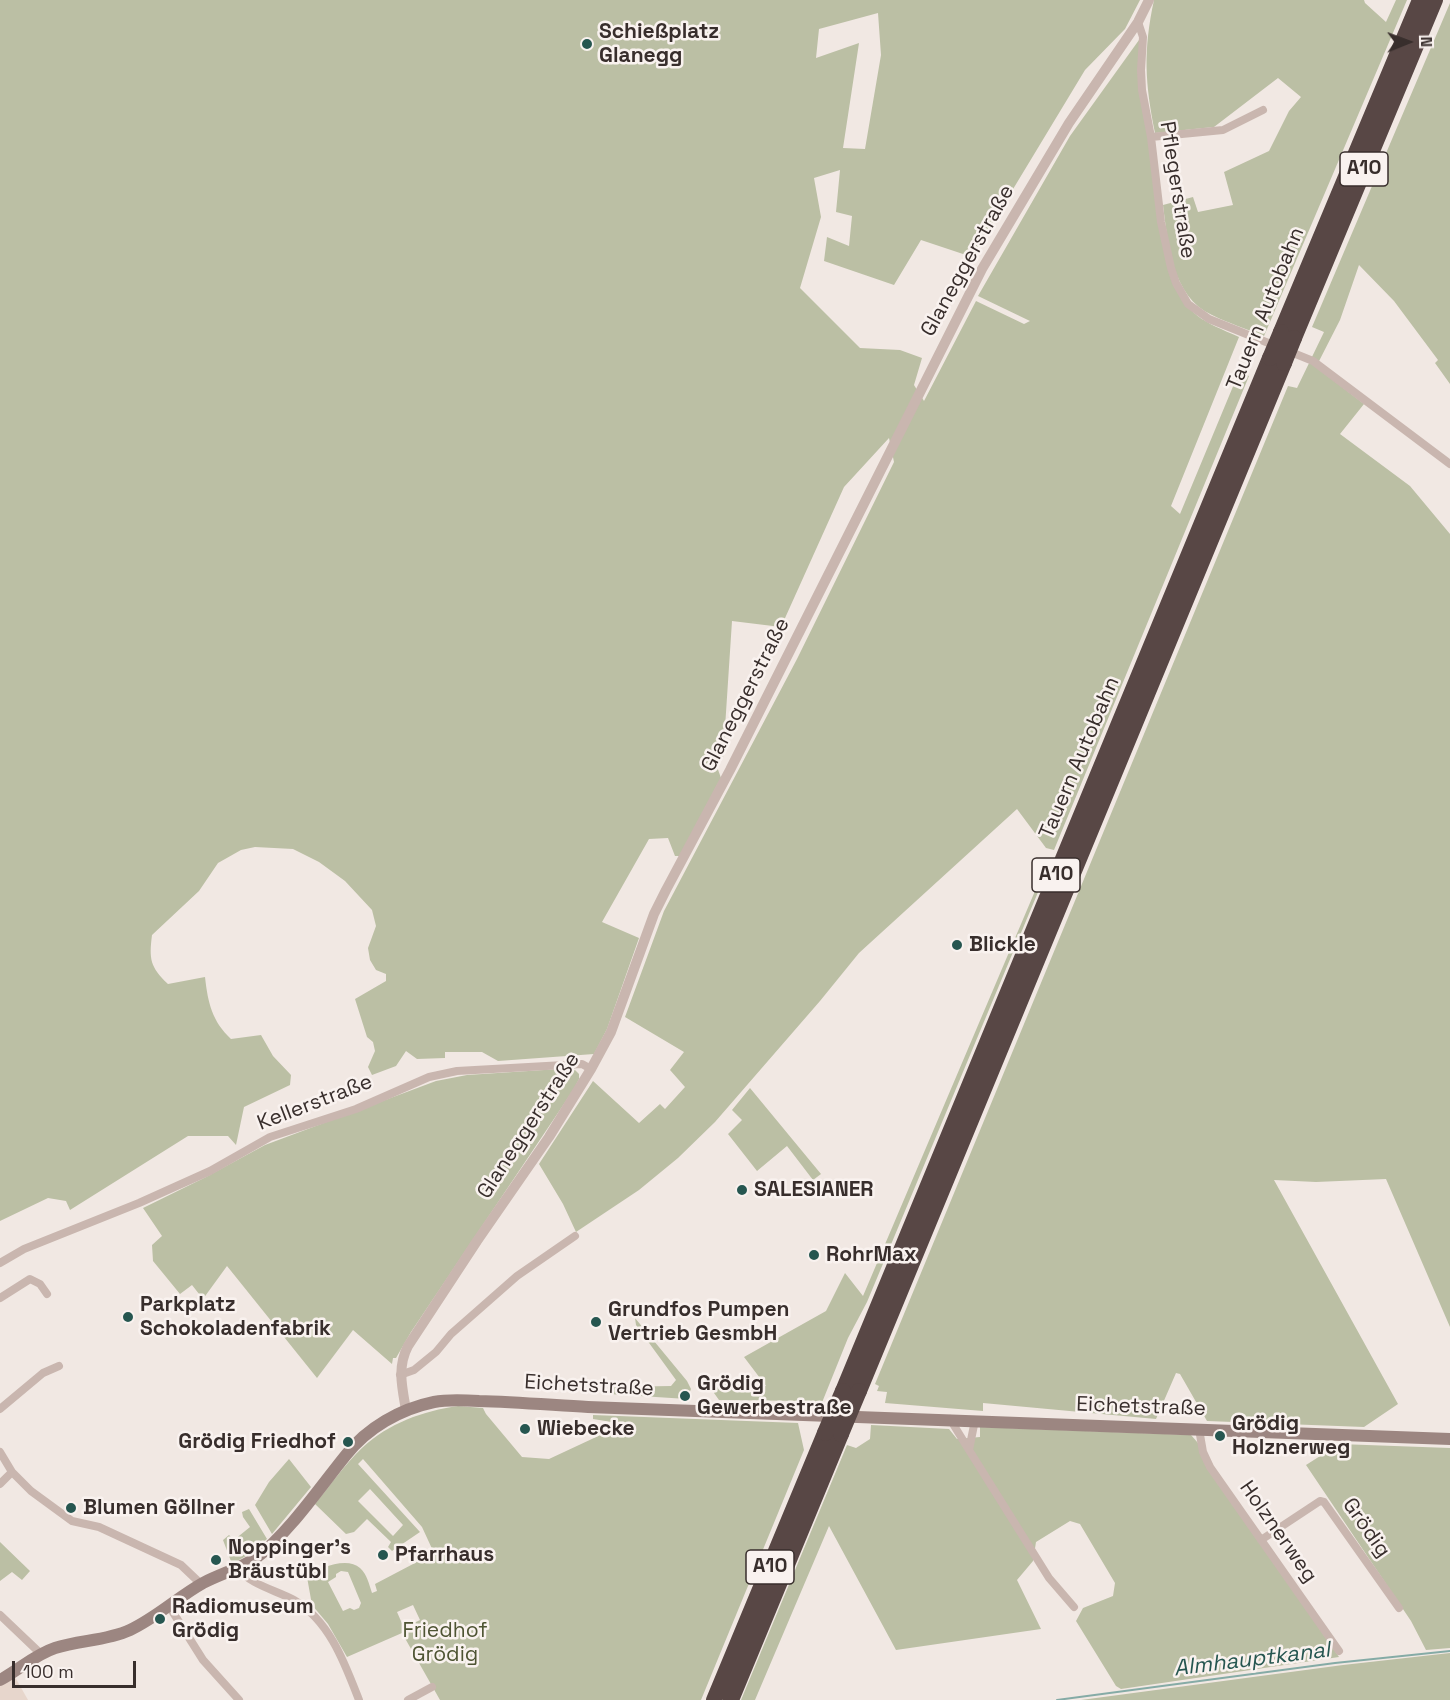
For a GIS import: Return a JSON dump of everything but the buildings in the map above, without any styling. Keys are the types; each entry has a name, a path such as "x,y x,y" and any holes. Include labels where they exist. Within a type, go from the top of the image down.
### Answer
{"highway":[{"name":"Tauern Autobahn","path":"1288,335 1420,0"},
{"name":"Tauern Autobahn","path":"714,1700 851,1391 1277,361 1436,0"},
{"name":"Tauern Autobahn","path":"731,1700 833,1433"}],"main road":[{"name":"Eichetstraße","path":"0,1680 41,1654 71,1643 120,1634 133,1628 201,1584 238,1568 256,1557 270,1546 319,1490 354,1445 386,1420 406,1410 435,1402 471,1401 1450,1439"}],"street":[{"name":"Glaneggerstraße","path":"406,1410 400,1375 401,1361 408,1346 549,1137 591,1070 611,1032 654,914 730,770 982,269 1069,123 1138,22 1149,0"},
{"name":"Pflegerstraße","path":"1138,22 1143,37 1142,90 1151,137 1161,222 1176,283 1188,304 1209,320 1313,361 1450,465"},
{"path":"1151,137 1222,130 1263,110"},
{"name":"Kellerstraße","path":"0,1263 24,1250 210,1171 270,1137 356,1109 429,1077 457,1071 582,1064 591,1070"},
{"path":"400,1375 414,1370 436,1352 451,1334 516,1276 575,1236"},
{"path":"0,1298 30,1278 40,1284 47,1294"},
{"path":"0,1409 43,1373 59,1366"},
{"path":"950,1419 1049,1578 1074,1607"},
{"path":"969,1450 975,1420"},
{"name":"Holznerweg","path":"1199,1429 1203,1452 1210,1467 1339,1651"},
{"path":"0,1452 12,1472 31,1491 72,1521 99,1527 182,1565 201,1584"},
{"path":"0,1484 12,1472"},
{"name":"Grödig","path":"1262,1540 1320,1501 1324,1502 1399,1608"},
{"path":"238,1568 242,1574 308,1609 319,1621 343,1660 359,1700"},
{"path":"169,1606 203,1660 239,1700"},
{"path":"0,1615 41,1654"},
{"path":"408,1700 432,1687"}],"green space":[{"path":"0,0 1140,0 1125,29 1085,70 972,257 921,240 894,285 824,261 827,237 849,246 852,216 836,212 840,170 814,178 821,217 800,288 860,348 900,350 922,358 914,385 924,401 976,301 1024,324 1030,321 978,296 1070,136 1139,40 1148,139 1171,278 1183,301 1198,316 1239,337 1171,506 1180,514 1239,372 1249,376 1054,850 1046,848 1017,809 859,953 715,1122 678,1158 639,1190 576,1232 563,1204 539,1164 593,1081 639,1123 660,1104 665,1109 685,1087 670,1070 684,1052 625,1017 664,911 797,659 894,462 889,438 844,487 781,627 732,621 723,758 708,755 707,757 716,764 721,778 680,856 675,856 668,838 649,839 602,922 639,938 607,1029 594,1054 498,1061 482,1052 445,1052 445,1058 417,1059 406,1051 396,1066 372,1075 368,1067 375,1051 373,1042 367,1037 355,999 386,981 386,974 376,970 370,960 368,948 376,926 372,910 345,881 319,862 293,849 255,847 241,850 218,863 199,891 152,935 152,962 157,973 168,984 205,977 212,1011 219,1025 231,1039 261,1035 273,1056 291,1075 290,1085 244,1107 236,1145 228,1136 188,1136 70,1210 66,1201 48,1198 0,1221","holes":["878,13 881,55 865,149 843,148 859,43 816,58 819,29"]},
{"path":"1154,0 1364,0 1386,22 1396,0 1407,0 1264,336 1212,315 1188,296 1174,268 1163,205 1193,197 1198,212 1233,205 1224,172 1269,151 1289,111 1301,97 1278,78 1214,127 1155,133 1147,67 1148,35"},
{"path":"1450,3 1450,384 1435,363 1438,360 1394,301 1359,265 1340,320 1316,367 1364,404 1340,434 1410,486 1450,534 1450,1327 1386,1179 1316,1182 1274,1180 1398,1404 1364,1427 1207,1421 1180,1374 1176,1373 1156,1419 983,1403 983,1411 885,1403 887,1392 877,1391 879,1386 875,1384 1288,386 1297,388 1324,332 1312,327"},
{"path":"1038,884 1041,885 867,1302 848,1338 821,1405 810,1401 719,1400 714,1393 719,1384 766,1386 744,1357 826,1311 845,1273 863,1296"},
{"path":"575,1070 579,1074 574,1089 411,1332 396,1358 393,1358 392,1364 353,1330 317,1378 227,1266 203,1299 192,1285 180,1294 153,1261 152,1245 162,1236 143,1208 265,1145 436,1081 467,1075"},
{"path":"750,1088 821,1174 813,1180 787,1146 757,1171 728,1134 742,1120 732,1110"},
{"path":"635,1318 687,1381 691,1389 687,1399 609,1394 611,1387 671,1386 676,1380 636,1325"},
{"name":"Friedhof Grödig","path":"458,1406 483,1408 522,1457 549,1459 624,1424 593,1419 593,1415 798,1423 804,1450 701,1700 440,1700 402,1633 347,1657 328,1624 312,1605 307,1577 318,1570 340,1563 348,1563 360,1568 364,1573 372,1593 377,1591 375,1584 434,1553 422,1527 363,1459 358,1464 420,1532 392,1551 388,1547 391,1542 367,1519 354,1532 346,1534 315,1504 350,1461 372,1439 395,1425 445,1408","holes":["370,1489 403,1525 393,1536 358,1501","341,1571 348,1572 361,1603 359,1608 343,1611 328,1582 336,1577 336,1574","413,1605 420,1620 404,1628 397,1612"]},
{"path":"871,1425 949,1429 957,1439 980,1437 980,1427 1191,1435 1198,1443 1204,1462 1339,1657 1121,1689 1116,1686 1076,1621 1083,1608 1113,1596 1115,1583 1080,1524 1070,1521 1036,1542 1033,1561 1017,1580 1041,1629 896,1650 829,1526 755,1700 741,1700 847,1445 856,1448 870,1439"},
{"path":"1339,1444 1450,1448 1450,1648 1426,1650 1411,1621 1306,1465"},
{"path":"289,1459 311,1487 272,1534 255,1505 269,1482"},
{"path":"249,1509 267,1539 232,1564 223,1540 229,1535 234,1540 250,1527 242,1512"},
{"path":"0,1542 30,1571 22,1580 12,1572 0,1581"},
{"path":"1450,1653 1450,1700 1081,1700 1343,1665"}],"shaded area":[{"path":"15,1677 28,1700 0,1700 0,1684"}],"waterway":[{"name":"Almhauptkanal","path":"1057,1700 1335,1663 1450,1651"}],"place":[{"name":"Schießplatz Glanegg","path":"587,44"},
{"name":"Blickle","path":"957,945"},
{"name":"SALESIANER","path":"742,1190"},
{"name":"RohrMax","path":"814,1255"},
{"name":"Parkplatz Schokoladenfabrik","path":"128,1317"},
{"name":"Grundfos Pumpen Vertrieb GesmbH","path":"596,1322"},
{"name":"Grödig Gewerbestraße","path":"685,1396"},
{"name":"Wiebecke","path":"525,1429"},
{"name":"Grödig Holznerweg","path":"1220,1436"},
{"name":"Grödig Friedhof","path":"348,1442"},
{"name":"Blumen Göllner","path":"71,1508"},
{"name":"Pfarrhaus","path":"383,1555"},
{"name":"Noppinger's Bräustübl","path":"216,1560"},
{"name":"Radiomuseum Grödig","path":"160,1619"}]}
